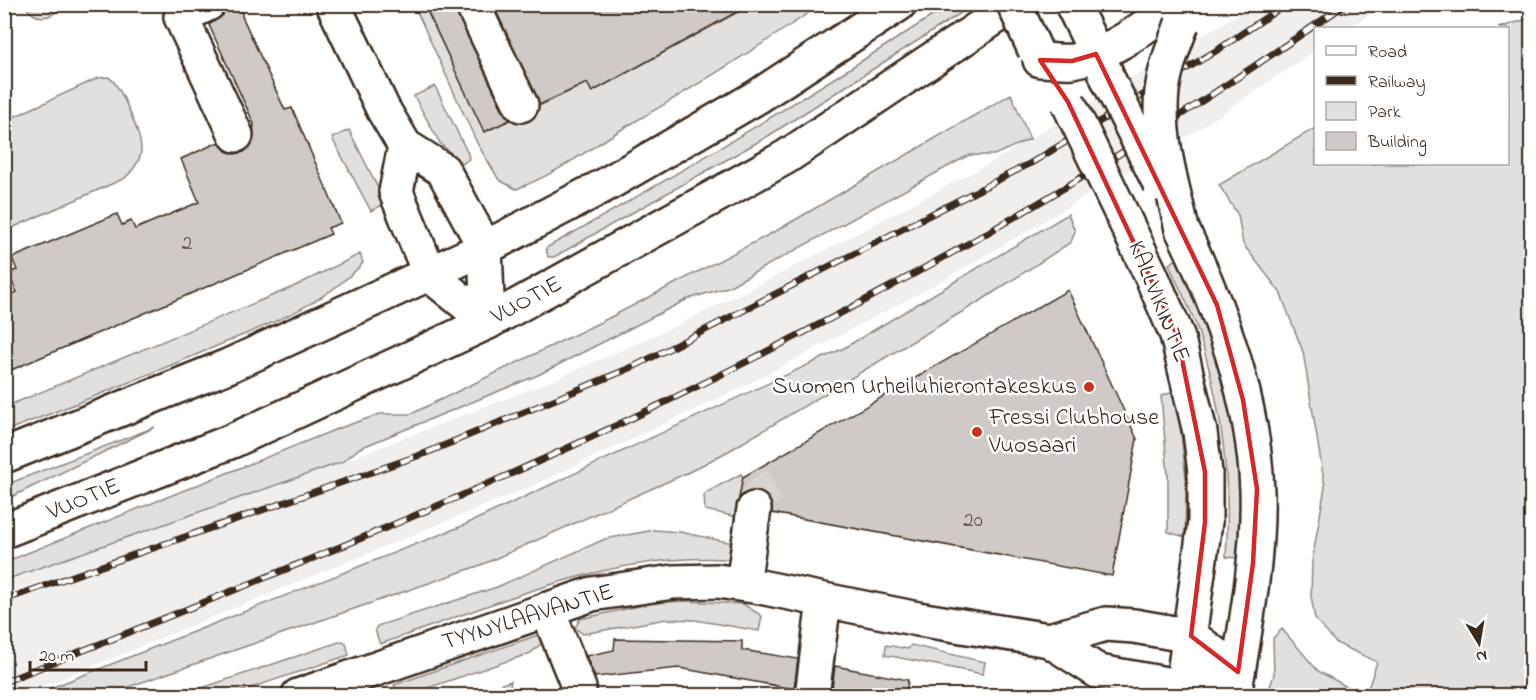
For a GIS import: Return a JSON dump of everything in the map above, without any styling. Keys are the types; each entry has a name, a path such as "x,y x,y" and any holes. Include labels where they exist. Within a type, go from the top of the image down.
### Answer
{"main road":[{"path":"208,4 181,17 236,135"},
{"path":"333,4 383,109 405,146 443,170 485,248 488,322"},
{"path":"472,4 521,105"},
{"path":"4,456 228,366 485,248 607,184 757,97 899,4"},
{"name":"KALLVIKINTIE","path":"1014,4 1038,55 1068,102 1151,275 1177,335 1200,432 1205,472 1205,522 1182,691"},
{"name":"VUOTIE","path":"4,531 232,441 488,322 786,157 1014,4"},
{"name":"KALLVIKINTIE","path":"1075,11 1203,271 1234,359 1252,449 1257,489 1253,563 1236,684"},
{"path":"1038,55 1101,65 1116,45 1185,11"},
{"path":"1182,228 1163,141 1162,91 1185,11"},
{"path":"405,146 396,192 430,275 488,322"},
{"path":"743,584 754,509"},
{"name":"TYYNYLAAVANTIE","path":"305,694 592,594 631,586 717,581 1049,640 1099,672 1182,691 1236,684"},
{"path":"812,696 824,600"},
{"path":"547,609 579,688"},
{"name":"TYYNYLAAVANTIE","path":"1049,640 1106,624 1134,626 1191,636 1236,684"}],"highlighted area":[{"path":"1096,54 1217,305 1243,400 1257,489 1253,563 1238,672 1191,636 1205,522 1205,472 1177,335 1068,102 1040,60 1072,61"}],"shaded area":[{"path":"1253,5 1384,5 1351,27 1314,27 1314,52 1185,138 944,280 749,384 528,488 22,695 5,695 4,580 342,462 549,382 669,329 782,273 990,163"}],"green space":[{"path":"25,5 63,5 53,14 43,17 33,14"},
{"path":"414,5 424,5 485,132 575,89 537,11 549,5 592,92 751,5 820,5 721,70 569,163 516,189 499,180 477,143"},
{"path":"956,5 961,8 961,13 765,138 554,257 548,257 546,248 748,131 946,7"},
{"path":"1531,18 1531,695 1366,695 1377,662 1336,643 1315,619 1311,596 1312,561 1325,487 1303,352 1280,292 1243,244 1238,215 1219,185 1314,129 1314,165 1509,165 1509,27 1501,27"},
{"path":"108,77 124,99 138,133 141,149 136,165 125,178 5,231 5,121 98,78"},
{"path":"435,86 468,154 469,159 462,164 440,143 414,96"},
{"path":"1011,94 1030,139 994,155 969,155 728,287 688,299 538,375 360,448 342,462 5,580 5,562 337,429 380,414 411,414 607,319 776,231"},
{"path":"349,130 380,192 382,205 371,211 332,138"},
{"path":"1068,214 1075,231 1071,242 982,300 732,449 689,472 481,565 105,695 33,695 462,526 844,348"},
{"path":"360,254 363,263 346,279 289,315 130,382 5,431 5,407 293,287"},
{"path":"1180,257 1222,369 1234,415 1241,468 1239,558 1226,557 1226,471 1219,415 1198,331 1169,264"},
{"path":"1176,391 1186,478 1185,537 1168,532 1168,476 1161,396"},
{"path":"155,427 5,500 5,485"},
{"path":"741,474 743,477 738,506 745,508 742,518 705,510 704,495 707,492"},
{"path":"654,530 680,532 733,543 728,559 683,559 638,564 594,573 508,599 380,644 375,630 377,626 497,587 605,539"},
{"path":"686,601 743,604 762,616 759,631 695,620 666,619 583,634 575,628 580,619 653,603"},
{"path":"1282,629 1318,671 1362,695 1267,695 1274,675 1273,638"},
{"path":"541,634 543,642 531,653 407,695 399,694 394,685"},
{"path":"342,641 346,643 349,655 230,695 181,695"},
{"path":"886,645 908,649 911,645 985,662 983,674 885,655"},
{"path":"511,681 509,695 467,695"}],"building":[{"path":"227,4 242,4 242,16 285,110 292,108 341,223 328,228 331,234 4,373 4,297 17,292 8,273 17,270 12,258 117,214 122,225 131,221 135,229 199,202 181,159 219,142 226,151 235,154 244,152 252,145 254,124 209,25 223,15"},
{"path":"424,4 454,4 504,113 510,120 484,132"},
{"path":"493,4 751,4 592,92 587,83 539,105"},
{"name":"Fressi Clubhouse Vuosaari","path":"1068,290 1137,439 1112,576 772,513 771,502 765,494 757,491 747,492 739,498 743,477"},
{"path":"615,639 742,641 742,650 798,659 794,689 679,668 595,677 586,656 614,650"},
{"path":"835,666 908,680 906,696 831,696"}],"tunnel":[{"path":"754,509 763,492 781,482"}],"railway":[{"path":"4,600 426,453 635,366 1031,163 1219,49 1286,4"},
{"path":"4,682 250,584 493,482 653,408 753,358 901,281 1047,198 1161,128 1346,4"}],"place":[{"name":"Suomen Urheiluhierontakeskus","path":"1089,387"},
{"name":"Fressi Clubhouse Vuosaari","path":"977,432"}]}
